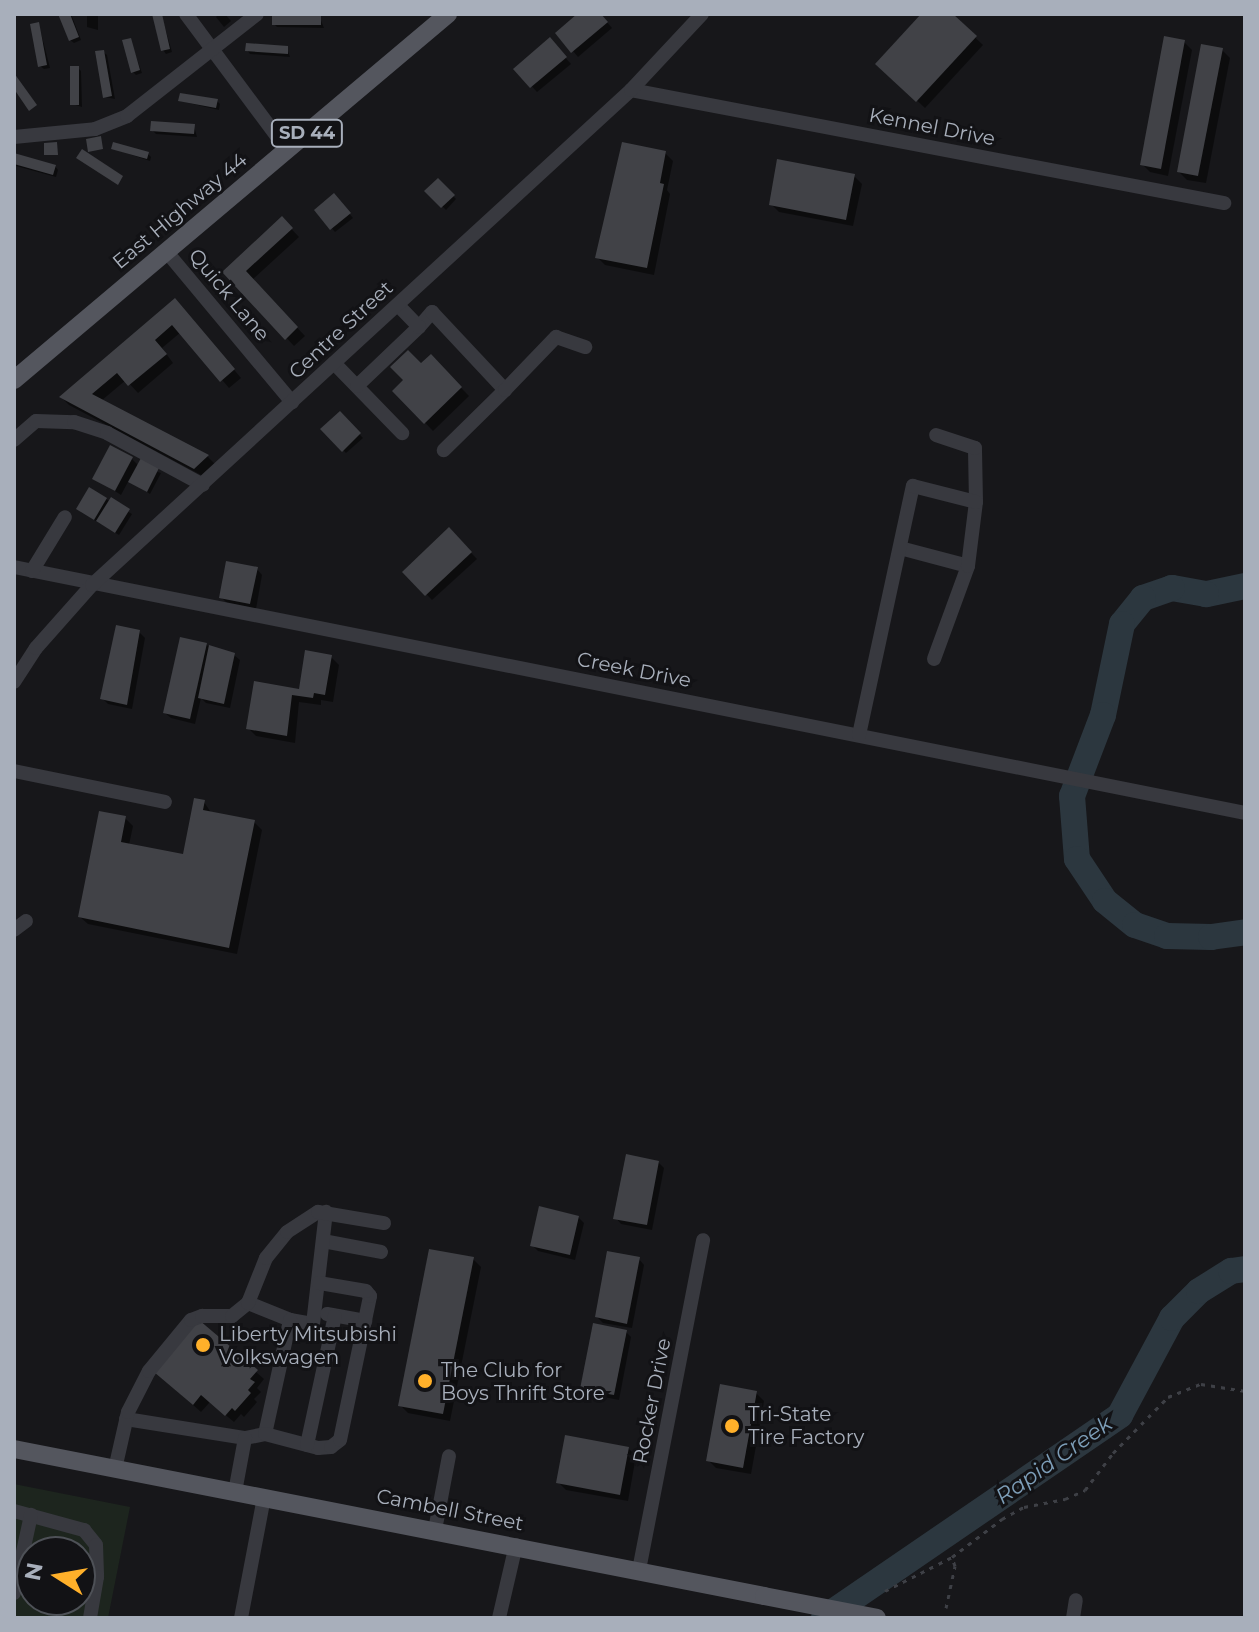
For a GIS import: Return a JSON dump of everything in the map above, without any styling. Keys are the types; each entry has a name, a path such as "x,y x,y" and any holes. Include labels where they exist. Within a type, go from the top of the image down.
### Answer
{"main road":[{"name":"East Highway 44","path":"14,380 448,14"},
{"name":"Cambell Street","path":"14,1449 877,1618"}],"street":[{"path":"186,14 215,49 287,150"},
{"path":"14,137 95,129 127,116 257,14"},
{"name":"Centre Street","path":"14,682 36,648 92,585 631,90 702,14"},
{"name":"Kennel Drive","path":"631,90 1224,203"},
{"name":"Quick Lane","path":"166,251 292,402"},
{"path":"398,305 419,327"},
{"path":"357,386 432,312 505,390"},
{"path":"444,450 556,337 585,347"},
{"path":"334,363 402,433"},
{"path":"14,440 36,421 74,422 107,433 203,485"},
{"path":"934,659 968,566 976,502 975,448 936,435"},
{"path":"859,735 913,486 976,502"},
{"path":"32,571 65,517"},
{"path":"900,548 968,566"},
{"name":"Creek Drive","path":"14,567 1245,813"},
{"path":"14,771 165,802"},
{"path":"248,1303 290,1320 313,1324 326,1212"},
{"path":"115,1469 126,1419 149,1371 191,1320 202,1316 232,1316 248,1303 266,1258 287,1232 307,1218 326,1212 384,1223"},
{"name":"Rocker Drive","path":"639,1570 703,1240"},
{"path":"323,1241 381,1252"},
{"path":"126,1419 245,1438 265,1434 307,1445 331,1447 340,1440 370,1296 366,1291 319,1283"},
{"path":"314,1312 365,1321"},
{"path":"307,1445 335,1316"},
{"path":"265,1434 290,1320"},
{"path":"235,1492 245,1438"},
{"path":"435,1530 449,1456"},
{"path":"241,1618 264,1497"},
{"path":"14,1511 84,1530 96,1545 97,1577 90,1618"},
{"path":"14,1593 31,1515"},
{"path":"499,1618 516,1545"},
{"path":"1073,1618 1076,1600"}],"path":[{"path":"885,1591 952,1557 1024,1507 1065,1499 1085,1490 1123,1442 1178,1391 1201,1384 1245,1391"},
{"path":"946,1608 955,1566 952,1557"}],"shaded area":[{"path":"14,1484 130,1507 108,1618 14,1618"}],"building":[{"path":"58,14 70,14 79,37 69,41"},
{"path":"152,14 162,14 170,49 161,51"},
{"path":"577,14 601,14 608,22 571,53 555,33"},
{"path":"921,14 953,14 977,36 916,102 875,64"},
{"path":"272,15 321,16 321,25 272,25"},
{"path":"39,22 47,65 38,67 30,24"},
{"path":"1164,36 1185,40 1161,169 1140,165"},
{"path":"550,37 567,57 530,88 513,69"},
{"path":"131,38 140,70 131,73 122,40"},
{"path":"246,43 288,46 288,54 245,51"},
{"path":"1201,44 1223,48 1198,176 1177,172"},
{"path":"104,50 112,96 103,98 95,51"},
{"path":"70,66 79,66 79,105 70,105"},
{"path":"14,73 37,105 29,111 14,89"},
{"path":"180,93 218,99 216,108 178,101"},
{"path":"151,121 195,124 194,134 150,131"},
{"path":"101,136 103,149 88,152 86,139"},
{"path":"57,142 58,155 44,155 44,143"},
{"path":"113,142 149,152 147,159 111,149"},
{"path":"622,142 666,151 660,183 664,184 647,268 595,258"},
{"path":"82,149 123,176 118,185 76,158"},
{"path":"14,153 56,165 53,175 14,164"},
{"path":"777,159 855,174 846,220 769,205"},
{"path":"438,178 455,195 441,208 424,191"},
{"path":"334,193 351,213 330,230 314,210"},
{"path":"282,216 293,228 246,271 298,327 285,340 222,272"},
{"path":"175,298 235,369 220,382 172,325 155,340 167,354 128,386 117,373 92,394 209,455 194,469 59,397"},
{"path":"408,350 421,363 431,354 462,387 424,424 392,391 403,380 390,367"},
{"path":"340,411 361,433 342,452 320,429"},
{"path":"110,445 133,457 115,491 92,479"},
{"path":"141,458 159,468 147,492 128,482"},
{"path":"89,487 107,498 94,520 76,509"},
{"path":"111,497 130,509 115,533 96,521"},
{"path":"449,527 472,552 425,596 402,572"},
{"path":"226,561 258,567 250,604 219,598"},
{"path":"116,625 140,630 127,705 100,699"},
{"path":"180,637 207,643 190,719 163,713"},
{"path":"209,645 235,653 224,704 198,698"},
{"path":"305,650 332,655 325,695 314,693 313,698 292,695 287,736 246,729 254,681 299,689"},
{"path":"194,798 205,800 203,810 255,820 229,948 78,917 99,811 126,816 121,842 183,854"},
{"path":"626,1154 659,1161 647,1225 613,1219"},
{"path":"539,1206 579,1216 570,1255 530,1246"},
{"path":"429,1249 474,1257 443,1414 398,1406"},
{"path":"607,1251 640,1257 627,1324 595,1317"},
{"name":"Liberty Mitsubishi Volkswagen","path":"199,1320 258,1370 250,1379 255,1382 248,1390 251,1393 235,1411 232,1408 225,1416 201,1395 193,1405 154,1372"},
{"path":"593,1323 627,1330 614,1395 580,1389"},
{"name":"Tri-State Tire Factory","path":"720,1384 757,1391 743,1468 706,1461"},
{"path":"565,1435 629,1447 620,1495 556,1483"}],"waterway":[{"name":"Rapid Creek","path":"1245,586 1206,594 1172,588 1143,598 1122,624 1103,715 1072,796 1077,859 1105,901 1135,925 1167,936 1211,937 1245,932"},
{"name":"Rapid Creek","path":"824,1618 1120,1415 1172,1318 1199,1291 1231,1271 1245,1269"}],"place":[{"name":"Liberty Mitsubishi Volkswagen","path":"203,1345"},
{"name":"The Club for Boys Thrift Store","path":"425,1381"},
{"name":"Tri-State Tire Factory","path":"732,1426"}]}
